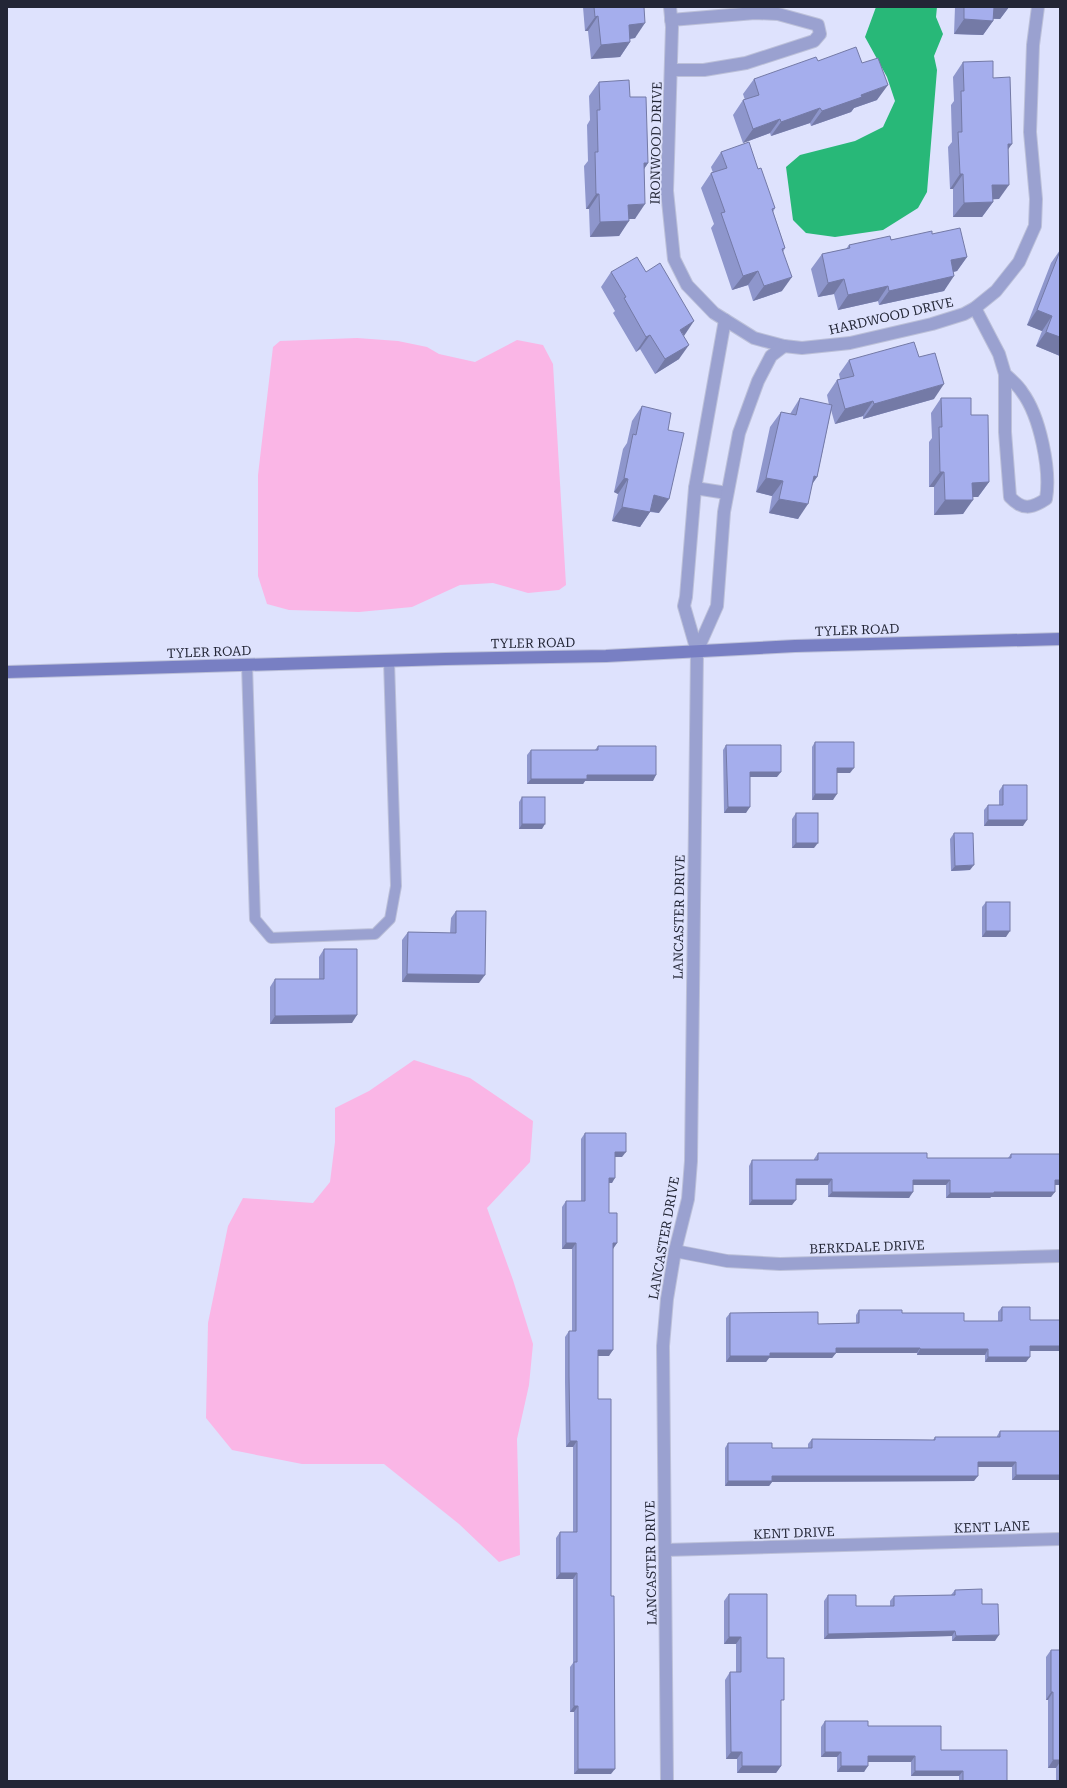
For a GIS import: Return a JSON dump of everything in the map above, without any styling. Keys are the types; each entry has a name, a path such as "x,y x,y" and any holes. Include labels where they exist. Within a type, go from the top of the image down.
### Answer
{"street":[{"name":"IRONWOOD DRIVE","path":"670,7 671,20 667,191 674,259 687,285 714,313 754,338"},
{"name":"HARDWOOD DRIVE","path":"754,338 784,346 802,348 850,343 932,324 964,314 975,308 996,291 1019,262 1035,226 1036,199 1030,132 1032,61 1038,7"},
{"path":"670,70 704,70 746,63 814,41 820,34 818,25 778,14 755,13 671,20"},
{"path":"975,308 999,354 1005,374 1005,432 1010,497 1016,504 1025,507 1036,506 1046,499 1048,487 1043,448 1035,417 1023,392 1005,374"},
{"path":"697,651 684,606 686,597 694,488 726,320"},
{"path":"697,651 716,606 724,512 739,433 758,382 771,356 784,346"},
{"path":"694,488 727,493"},
{"name":"TYLER ROAD","path":"7,672 606,656 795,646 1060,639"},
{"name":"LANCASTER DRIVE","path":"668,1781 663,1346 667,1299 675,1251 688,1199 692,1161 697,651"},
{"name":"BERKDALE DRIVE","path":"675,1251 727,1260 780,1264 1060,1256"},
{"name":"KENT LANE","path":"924,1543 1060,1539"},
{"name":"KENT DRIVE","path":"665,1550 924,1543"}],"lane":[{"path":"247,665 255,919 272,938 375,934 390,919 396,886 389,661"}],"shaded area":[{"path":"876,7 937,7 936,17 943,34 934,56 937,70 927,192 918,208 883,230 835,237 806,233 793,220 786,167 800,155 855,141 883,127 895,101 887,77 865,37"},
{"path":"357,338 398,341 427,347 439,354 475,362 517,340 543,345 553,364 566,585 559,590 528,593 493,583 460,585 412,607 359,612 289,610 267,604 258,576 258,475 273,347 280,341"},
{"path":"414,1060 470,1078 533,1121 530,1162 487,1208 513,1280 533,1344 529,1385 517,1439 520,1555 499,1562 459,1524 384,1464 302,1464 232,1450 206,1418 208,1323 228,1226 243,1198 313,1203 330,1182 335,1142 335,1108 369,1091"}],"building":[{"path":"594,7 644,7 645,23 629,25 630,42 601,45 598,16 595,17"},
{"path":"964,7 994,7 993,21 964,19"},
{"path":"856,47 862,63 878,58 888,85 861,95 862,97 822,111 820,108 781,122 780,119 753,129 743,100 759,95 754,79 816,57 818,61"},
{"path":"993,61 993,78 1010,77 1012,144 1008,144 1009,185 992,185 993,202 964,203 963,174 960,174 958,132 962,132 961,91 964,91 963,62"},
{"path":"629,80 630,97 646,97 648,163 644,163 645,204 628,205 629,221 600,222 599,194 596,194 595,152 598,152 597,110 600,110 599,82"},
{"path":"749,142 758,169 761,168 775,208 772,209 785,248 782,249 792,277 764,286 758,271 743,276 721,213 725,212 711,173 727,168 721,152"},
{"path":"960,228 967,257 951,260 954,276 889,291 888,286 848,295 844,279 828,283 822,254 850,248 849,245 890,236 891,240 932,231 932,234"},
{"path":"1060,251 1060,337 1046,332 1052,316 1037,310"},
{"path":"637,257 646,272 660,263 694,321 680,330 689,345 665,359 650,335 646,337 624,298 626,297 611,272"},
{"path":"914,342 919,357 935,353 944,384 874,404 873,401 845,409 837,380 854,376 849,360"},
{"path":"800,398 832,405 817,477 814,476 808,504 779,499 783,481 766,478 781,412 796,415"},
{"path":"941,398 971,398 971,415 988,415 989,482 972,483 973,500 945,500 944,472 940,472 939,427 942,427"},
{"path":"642,406 671,413 668,430 684,433 669,499 654,495 650,512 622,507 628,479 624,478 633,434 636,435"},
{"path":"815,742 854,742 854,768 837,768 837,794 815,794"},
{"path":"726,745 781,745 781,772 750,772 750,807 728,807"},
{"path":"598,746 656,746 656,775 587,775 587,779 531,779 531,750 598,750"},
{"path":"1003,785 1027,785 1027,820 988,820 988,805 1003,805"},
{"path":"522,797 545,797 545,824 522,824"},
{"path":"796,813 818,813 818,843 796,843"},
{"path":"954,833 973,833 974,865 955,866"},
{"path":"986,902 1010,902 1010,931 986,931"},
{"path":"456,911 486,911 485,975 407,974 408,932 456,933"},
{"path":"324,949 357,949 357,1015 275,1016 275,979 324,979"},
{"path":"585,1133 626,1133 626,1152 615,1152 615,1178 609,1178 609,1213 617,1213 617,1243 613,1243 613,1350 598,1350 598,1399 611,1399 611,1596 614,1596 615,1769 578,1769 578,1706 574,1706 574,1662 577,1662 577,1573 560,1573 560,1532 577,1532 577,1441 570,1441 569,1376 569,1331 576,1331 576,1243 566,1243 566,1201 585,1201"},
{"path":"818,1153 927,1153 927,1158 1011,1158 1011,1154 1060,1154 1060,1180 1055,1180 1055,1192 950,1193 950,1180 913,1180 913,1192 832,1192 832,1179 796,1179 796,1200 752,1200 752,1160 818,1160"},
{"path":"1002,1307 1030,1307 1030,1320 1060,1320 1060,1346 1030,1346 1030,1357 988,1357 988,1349 920,1348 836,1348 836,1353 770,1353 770,1356 730,1356 730,1313 818,1312 818,1324 859,1323 859,1310 902,1310 902,1313 964,1313 964,1321 1002,1321"},
{"path":"1000,1431 1060,1431 1060,1475 1016,1475 1016,1462 978,1462 978,1476 772,1476 772,1481 728,1481 728,1443 772,1443 772,1448 812,1448 812,1439 935,1440 935,1437 1000,1437"},
{"path":"982,1589 982,1604 998,1604 999,1635 956,1636 955,1631 828,1634 828,1595 856,1595 856,1606 894,1606 894,1596 955,1595 955,1590"},
{"path":"729,1594 767,1594 767,1658 784,1658 784,1700 781,1700 781,1766 742,1766 742,1752 731,1752 730,1672 741,1672 741,1637 729,1637"},
{"path":"1051,1650 1060,1650 1060,1760 1053,1760 1053,1692 1051,1692"},
{"path":"825,1721 868,1721 868,1726 941,1726 941,1750 1007,1750 1007,1781 963,1781 963,1771 915,1771 915,1756 868,1756 868,1766 841,1766 841,1752 825,1752"}]}
